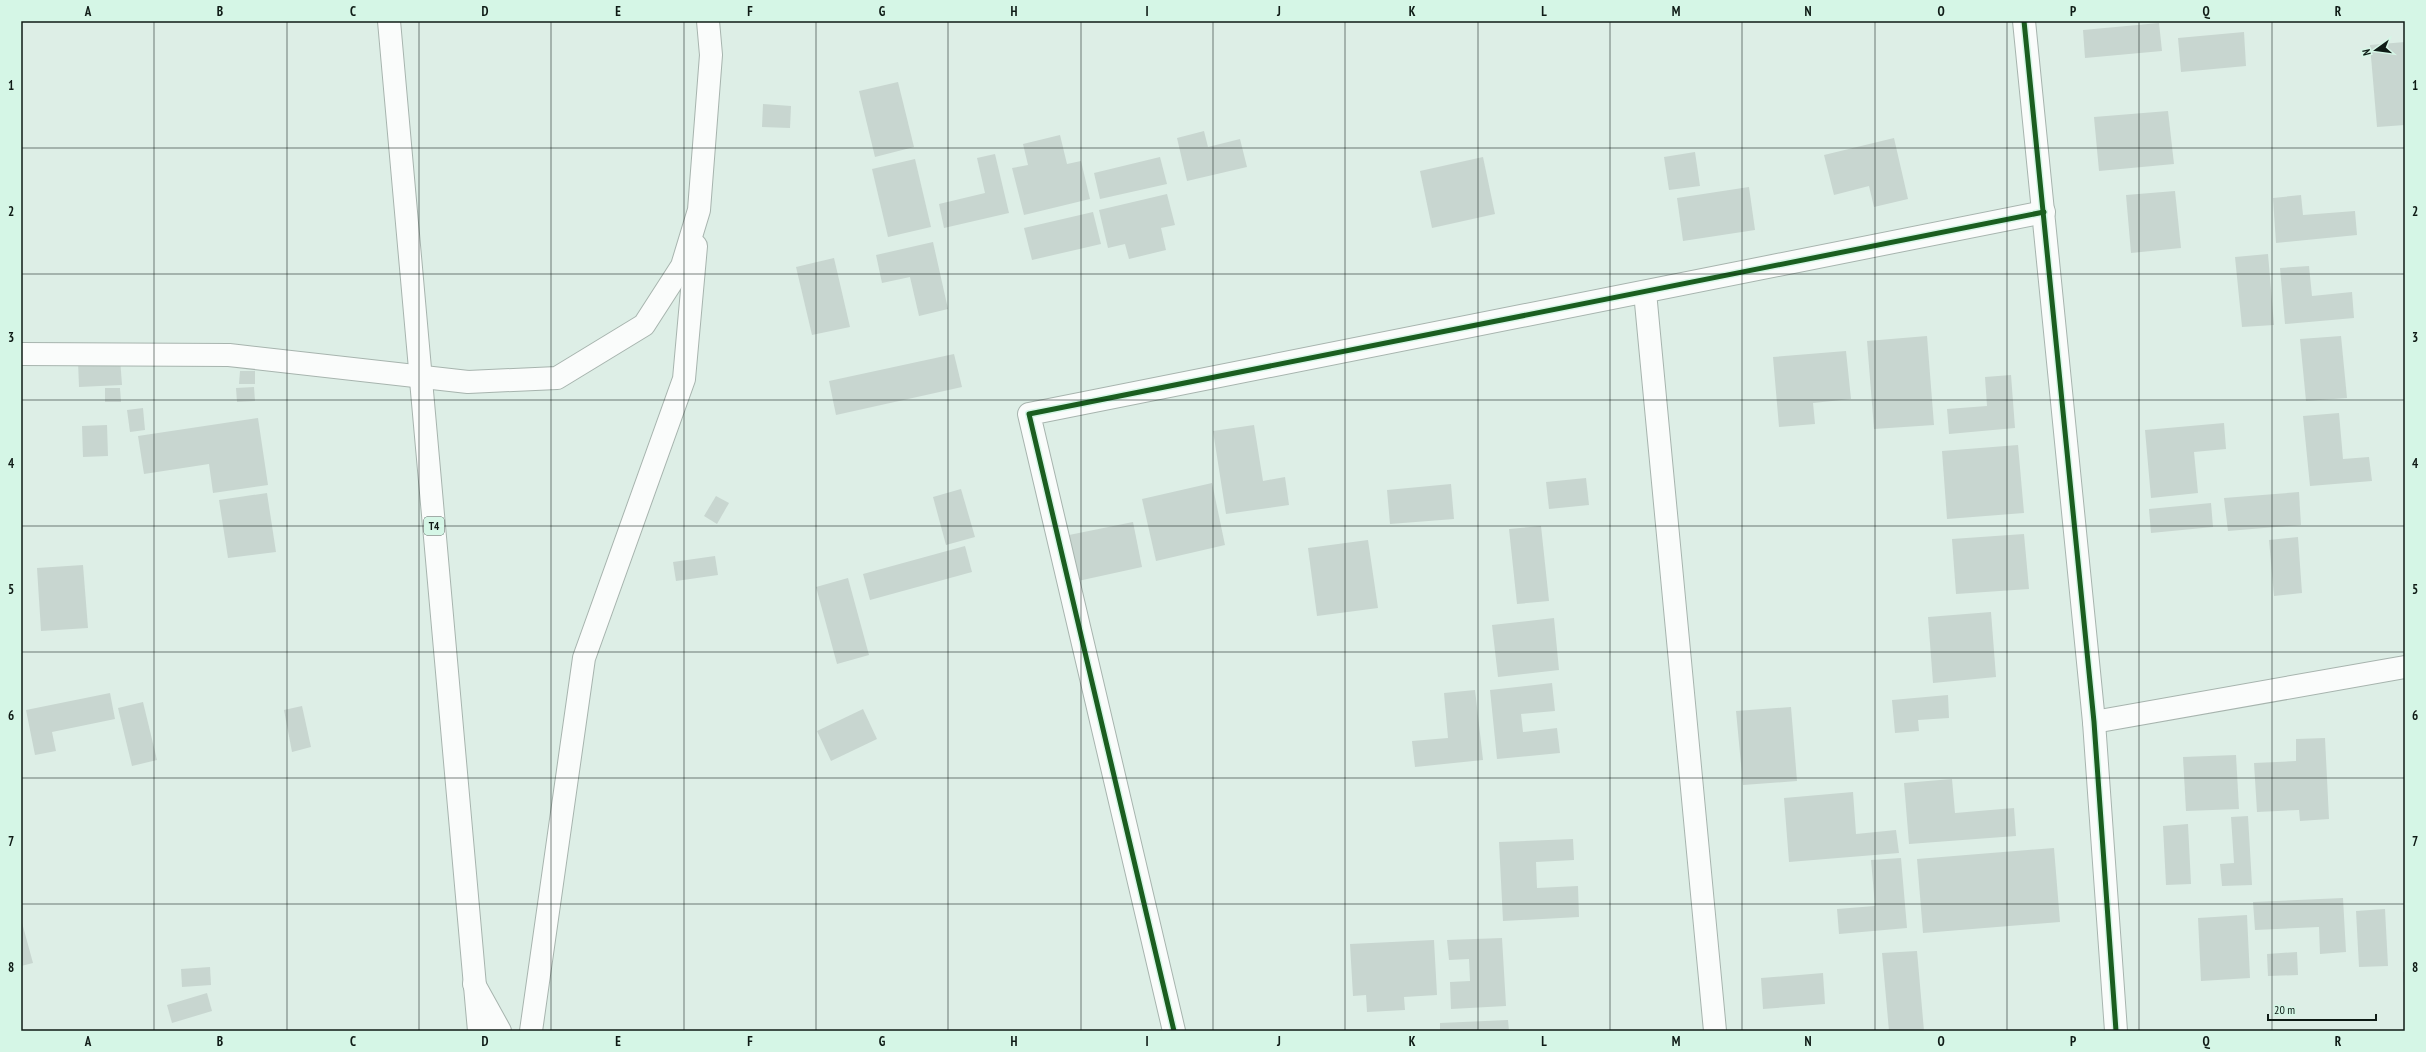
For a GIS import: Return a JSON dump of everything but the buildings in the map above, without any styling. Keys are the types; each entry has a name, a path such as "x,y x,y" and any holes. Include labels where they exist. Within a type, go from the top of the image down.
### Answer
{"main road":[{"name":"T4","path":"389,21 479,1031"},
{"path":"531,1031 584,658 684,378 700,210 710,55 708,21"},
{"path":"2024,21 2094,722 2116,1031"},
{"path":"21,354 229,355 468,382 557,378 644,325 682,266 700,210"},
{"path":"1174,1031 1029,414 2044,212"},
{"path":"1645,292 1715,1031"},
{"path":"2094,722 2405,667"},
{"path":"474,984 500,1031"}],"cycle path":[{"path":"2024,21 2094,722 2116,1031"},
{"path":"1174,1031 1029,414 2044,212"}]}
